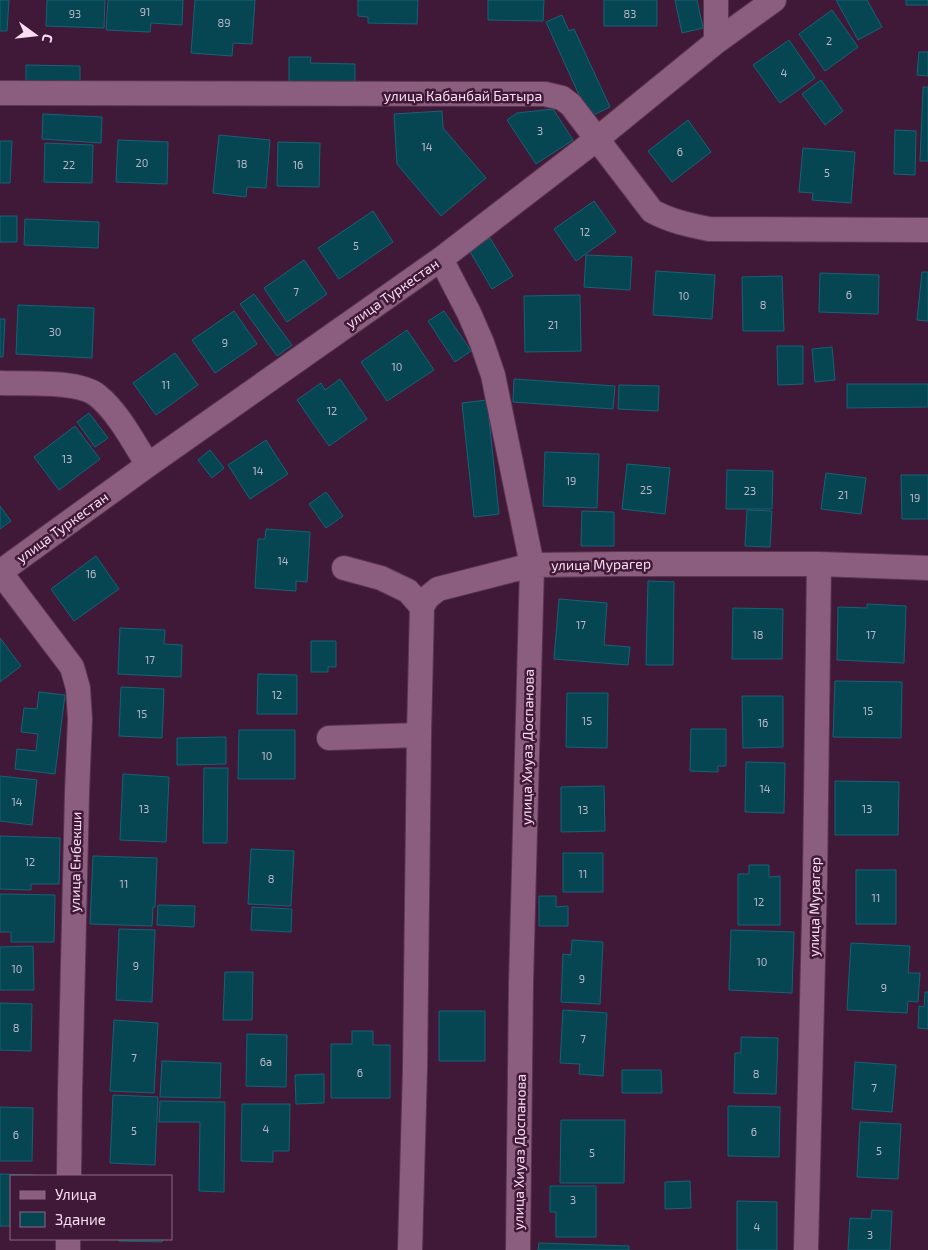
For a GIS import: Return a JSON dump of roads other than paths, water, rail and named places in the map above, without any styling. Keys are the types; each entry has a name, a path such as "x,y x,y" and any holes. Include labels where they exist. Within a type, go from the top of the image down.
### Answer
{"street":[{"path":"716,0 716,42"},
{"name":"улица Туркестан","path":"0,572 148,464 442,259 597,139 716,42 774,0"},
{"name":"улица Кабанбай Батыра","path":"0,93 545,94 562,98 571,105 652,211 664,218 709,229 928,230"},
{"name":"улица Хиуаз Доспанова","path":"442,259 469,313 493,375 532,565 518,1250"},
{"path":"0,383 62,385 82,388 98,395 115,413 148,464"},
{"name":"улица Мурагер","path":"806,1250 815,878 819,564"},
{"name":"улица Мурагер","path":"422,608 428,598 438,589 532,565 819,564 928,568"},
{"path":"344,568 381,578 408,591 422,608 415,1069 410,1250"},
{"name":"улица Енбекши","path":"0,572 72,667 78,688 80,738 77,793 69,1175"},
{"path":"329,738 419,735"}]}
